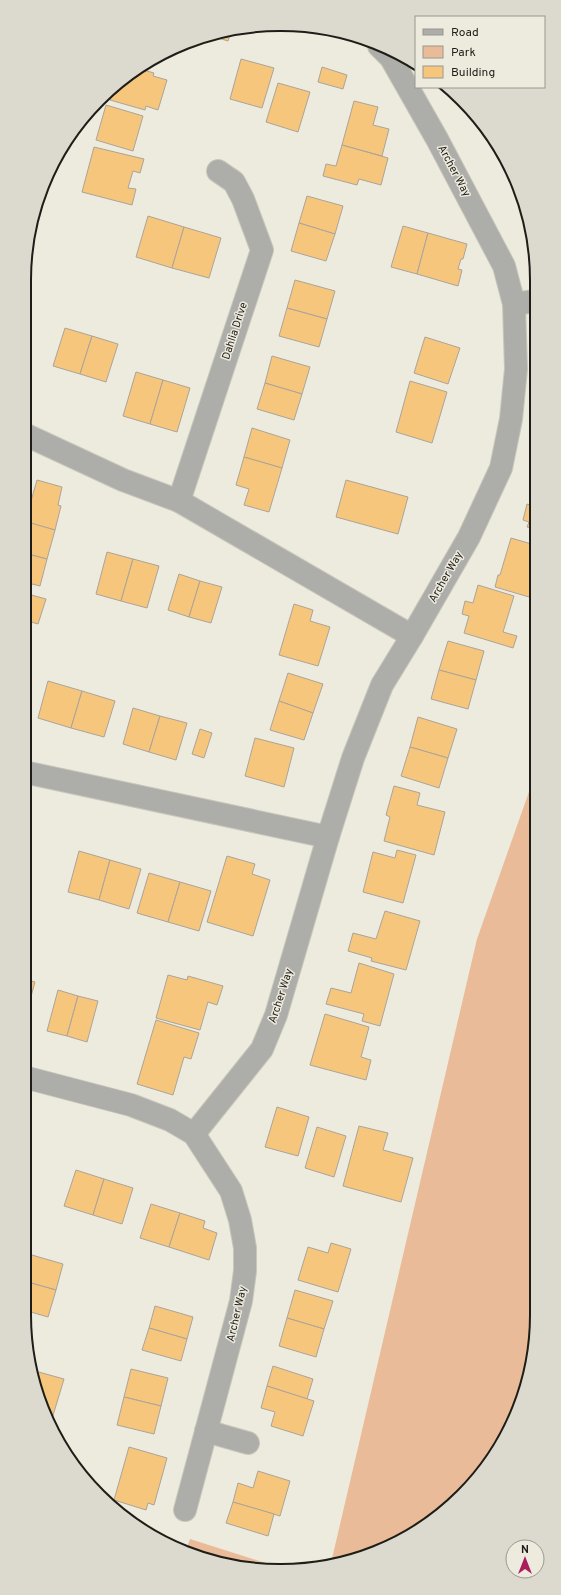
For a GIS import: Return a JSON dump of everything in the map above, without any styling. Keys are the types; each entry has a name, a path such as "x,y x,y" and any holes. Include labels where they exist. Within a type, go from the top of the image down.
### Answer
{"street":[{"name":"Archer Way","path":"194,1134 262,1049 276,1015 328,837 353,758 382,685 469,537 501,468 511,419 524,302 436,138 389,56"},
{"name":"Dahlia Drive","path":"179,501 262,250 243,199 234,182 218,171"},
{"path":"31,437 123,480 179,501 412,636"},
{"path":"31,773 328,837"},
{"name":"Archer Way","path":"31,1080 131,1105 170,1120 194,1134 231,1191 240,1220 245,1248 245,1271 241,1301 185,1510"},
{"path":"206,1431 248,1443"}],"green space":[{"path":"530,789 530,1314 528,1347 517,1395 497,1439 488,1453 468,1479 445,1502 419,1522 391,1538 361,1551 332,1558 477,939"},
{"path":"190,1539 266,1563 232,1559 200,1551 187,1546"}],"building":[{"path":"229,37 228,41 221,39"},
{"path":"241,59 274,68 262,108 230,99"},
{"path":"322,67 347,75 343,89 318,82"},
{"path":"146,71 154,73 153,76 167,80 158,110 146,106 145,110 110,100 116,93"},
{"path":"278,83 310,92 298,132 266,122"},
{"path":"354,101 378,107 373,125 389,129 382,156 342,145"},
{"path":"106,105 143,116 133,151 96,140"},
{"path":"342,145 388,158 381,185 359,179 357,185 323,176 326,164 336,166"},
{"path":"94,147 144,159 140,173 133,171 128,188 136,189 132,205 82,192"},
{"path":"307,196 343,206 335,234 299,223"},
{"path":"148,216 184,227 172,268 136,257"},
{"path":"299,223 335,234 326,261 291,251"},
{"path":"403,226 428,233 417,274 391,267"},
{"path":"184,227 221,238 209,278 172,268"},
{"path":"428,233 467,244 463,259 461,259 458,269 462,270 458,286 417,274"},
{"path":"295,280 335,291 327,319 287,308"},
{"path":"287,308 327,319 319,347 279,336"},
{"path":"65,328 92,336 80,374 53,366"},
{"path":"92,336 118,344 106,382 80,374"},
{"path":"425,337 460,348 448,384 414,373"},
{"path":"272,356 310,367 302,394 265,383"},
{"path":"136,372 163,380 150,424 123,416"},
{"path":"163,380 190,388 177,432 150,424"},
{"path":"410,381 447,392 432,443 396,432"},
{"path":"265,383 302,394 294,420 257,409"},
{"path":"252,428 290,440 282,468 244,457"},
{"path":"244,457 282,468 269,512 244,505 249,489 236,485"},
{"path":"37,480 62,487 58,505 61,506 55,530 31,524 31,501"},
{"path":"346,480 408,497 398,534 336,517"},
{"path":"527,504 530,505 530,528 527,527 529,522 523,520"},
{"path":"31,523 55,530 47,559 31,555"},
{"path":"511,538 530,544 530,597 495,587 498,575 500,575"},
{"path":"107,552 133,559 121,601 96,594"},
{"path":"31,555 47,559 40,586 31,584"},
{"path":"133,559 159,566 147,608 121,601"},
{"path":"179,574 200,581 189,617 168,610"},
{"path":"200,581 222,587 211,623 189,617"},
{"path":"478,585 514,596 503,632 517,636 513,648 464,633 469,616 462,614 465,601 473,603"},
{"path":"31,595 46,599 38,624 31,622"},
{"path":"294,604 313,610 310,621 330,627 318,666 279,655"},
{"path":"448,641 484,651 476,680 439,670"},
{"path":"439,670 476,680 468,709 431,699"},
{"path":"288,673 323,684 313,713 279,701"},
{"path":"48,681 82,691 71,728 38,718"},
{"path":"82,691 115,701 104,737 71,728"},
{"path":"279,701 313,713 304,740 270,730"},
{"path":"133,708 160,716 149,752 123,744"},
{"path":"160,716 187,723 176,760 149,752"},
{"path":"418,717 457,729 448,758 410,747"},
{"path":"200,729 212,733 204,758 192,754"},
{"path":"255,738 294,748 284,787 245,776"},
{"path":"410,747 448,758 439,788 401,776"},
{"path":"394,786 420,793 417,805 445,812 434,855 384,841 390,817 386,815"},
{"path":"397,850 416,855 403,903 363,892 373,852 395,858"},
{"path":"79,851 110,860 99,900 68,892"},
{"path":"227,856 255,864 252,874 270,880 253,936 207,922"},
{"path":"110,860 141,869 129,909 99,900"},
{"path":"149,873 180,882 168,922 137,913"},
{"path":"180,882 211,891 199,931 168,922"},
{"path":"385,911 420,921 406,970 371,961 372,958 348,951 353,933 376,939"},
{"path":"359,963 394,974 380,1026 362,1021 364,1014 326,1004 331,988 351,993"},
{"path":"168,975 187,980 188,976 223,986 217,1005 208,1002 200,1030 156,1018"},
{"path":"31,981 35,982 31,997"},
{"path":"58,990 78,996 67,1036 47,1031"},
{"path":"78,996 98,1001 87,1042 67,1036"},
{"path":"325,1014 369,1027 361,1057 371,1060 366,1080 310,1065"},
{"path":"156,1020 199,1033 191,1059 184,1057 173,1095 137,1084"},
{"path":"277,1107 309,1117 298,1156 265,1147"},
{"path":"359,1126 388,1133 383,1150 413,1158 401,1202 343,1186"},
{"path":"317,1127 346,1136 334,1177 305,1168"},
{"path":"76,1170 104,1179 93,1215 64,1206"},
{"path":"104,1179 133,1188 122,1224 93,1215"},
{"path":"151,1204 180,1213 169,1247 140,1238"},
{"path":"180,1213 205,1221 203,1228 217,1233 209,1260 169,1247"},
{"path":"331,1243 351,1249 338,1292 298,1280 308,1247 328,1253"},
{"path":"31,1255 63,1264 56,1290 31,1283"},
{"path":"31,1283 56,1290 48,1317 31,1312"},
{"path":"295,1290 333,1301 324,1329 287,1318"},
{"path":"155,1306 193,1317 187,1339 149,1328"},
{"path":"287,1318 324,1329 316,1357 279,1346"},
{"path":"149,1328 187,1339 181,1361 142,1350"},
{"path":"273,1366 313,1379 307,1399 267,1386"},
{"path":"131,1369 168,1378 161,1406 124,1397"},
{"path":"38,1372 64,1379 53,1416 44,1395"},
{"path":"267,1386 314,1401 303,1436 271,1426 275,1412 261,1408"},
{"path":"124,1397 161,1406 154,1434 117,1425"},
{"path":"129,1447 167,1458 154,1505 148,1503 146,1510 114,1500"},
{"path":"258,1471 290,1481 280,1516 233,1502 238,1483 253,1488"},
{"path":"233,1502 274,1514 268,1536 226,1523"}]}
